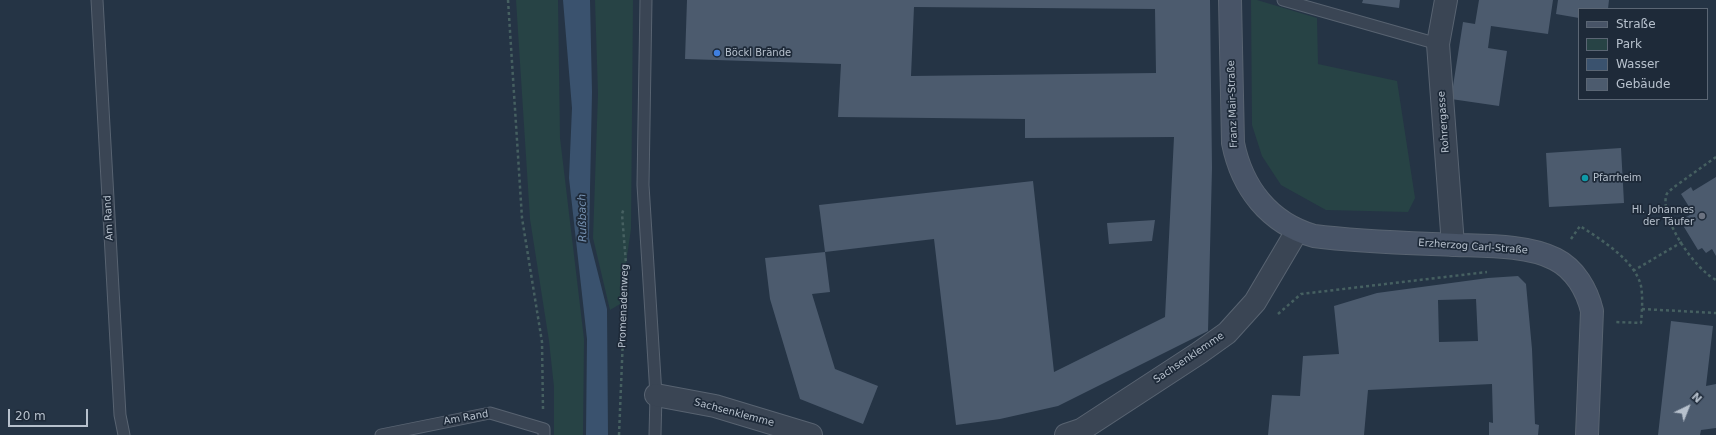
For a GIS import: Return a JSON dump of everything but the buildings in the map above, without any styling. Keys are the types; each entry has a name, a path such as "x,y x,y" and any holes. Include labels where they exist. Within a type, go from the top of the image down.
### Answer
{"main road":[{"name":"Franz Mair-Straße","path":"1230,0 1233,143 1237,161 1246,182 1259,201 1279,219 1297,231"},
{"name":"Erzherzog Carl-Straße","path":"1297,231 1314,236 1336,239 1492,247 1533,252 1556,259 1572,272 1583,286 1590,301 1593,322 1587,435"}],"street":[{"name":"Rohrergasse","path":"1446,0 1438,44 1453,245"},
{"name":"Sachsenklemme","path":"1066,435 1080,430 1199,353 1227,333 1255,302 1297,231"},
{"name":"Sachsenklemme","path":"656,395 715,406 811,435"}],"lane":[{"name":"Am Rand","path":"97,0 120,415 124,435"},
{"path":"646,0 643,185 656,395 656,435"},
{"path":"1283,0 1438,44"},
{"name":"Am Rand","path":"381,435 490,413 544,432"}],"path":[{"path":"508,0 522,218 542,342 544,432"},
{"path":"1716,157 1668,192 1666,198 1671,227 1698,266 1716,280"},
{"name":"Promenadenweg","path":"619,435 626,264 622,214 630,196 643,185"},
{"path":"1556,259 1580,226 1613,247 1633,271 1641,285 1641,323 1593,322"},
{"path":"1633,271 1682,242"},
{"path":"1273,318 1301,294 1490,272"},
{"path":"1642,309 1716,313"}],"green space":[{"path":"516,0 558,0 560,138 584,339 583,435 554,435 554,387 549,341 530,219"},
{"path":"595,0 633,0 631,229 620,304 610,310 593,238 598,94"},
{"path":"1251,0 1257,0 1317,18 1318,64 1397,81 1415,198 1408,212 1326,210 1281,185 1262,156 1252,125"}],"water":[{"name":"Rußbach","path":"563,0 590,0 592,92 589,238 607,309 608,435 586,435 587,339 569,178 572,108"}],"place":[{"name":"Böckl Brände","path":"717,53"},
{"name":"Pfarrheim","path":"1585,178"},
{"name":"Hl. Johannes der Täufer","path":"1702,216"}]}
